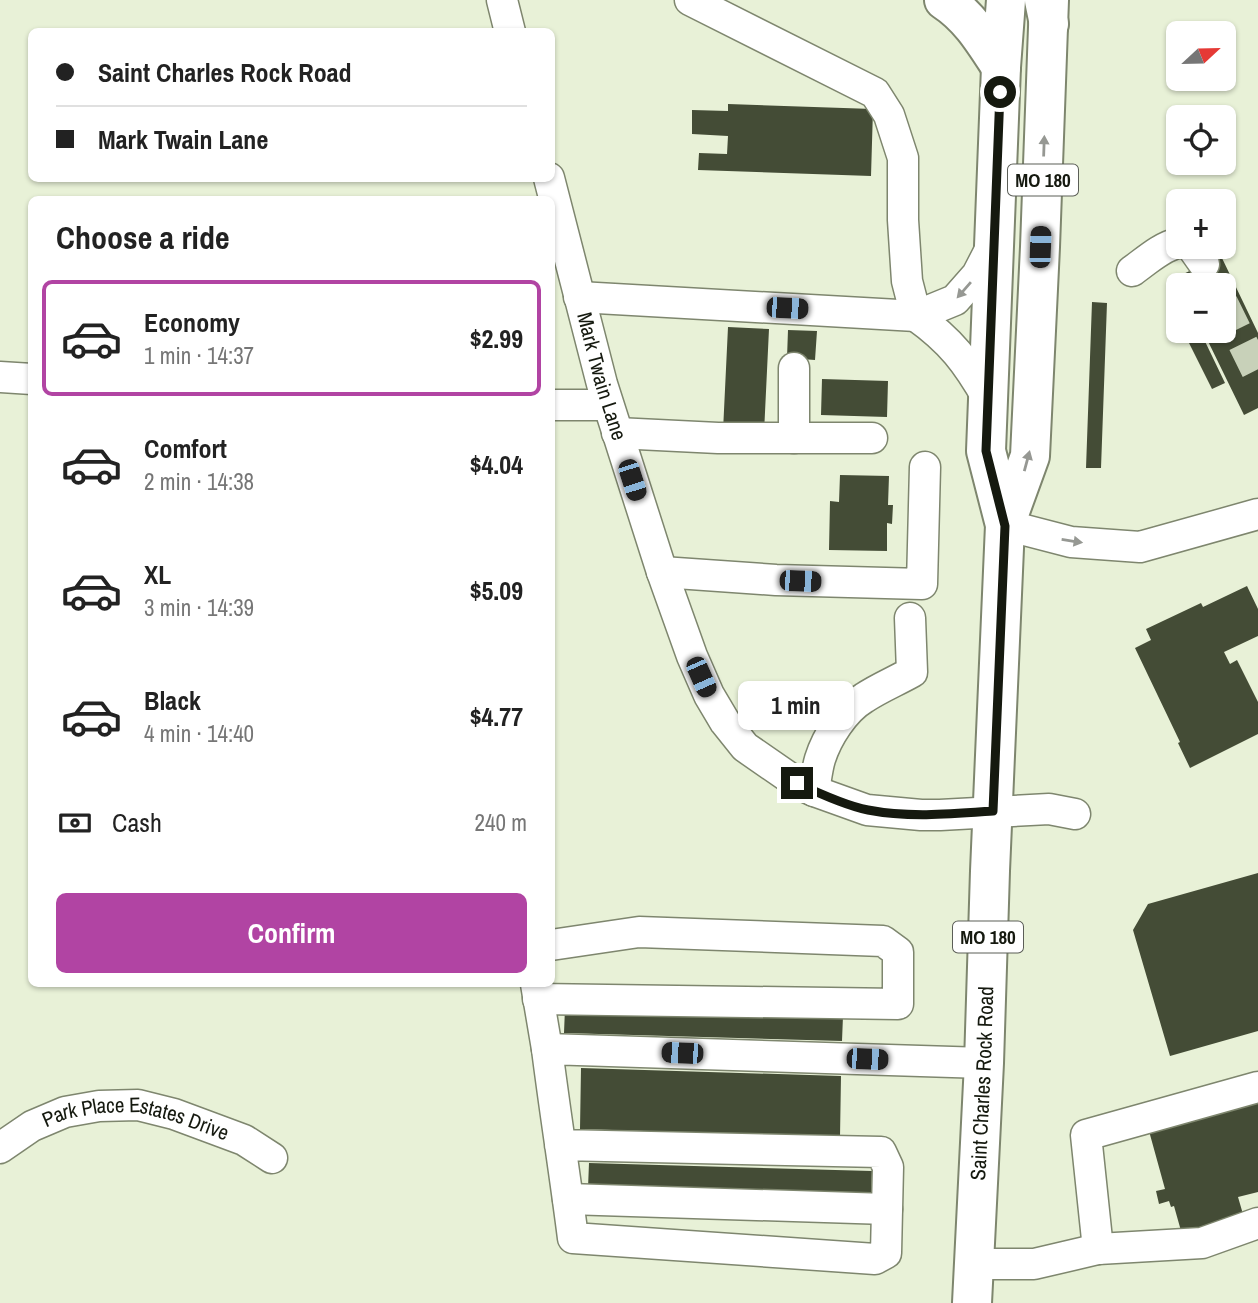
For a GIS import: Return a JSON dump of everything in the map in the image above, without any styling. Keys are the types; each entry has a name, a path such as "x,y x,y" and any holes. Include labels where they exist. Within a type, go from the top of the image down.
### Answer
{"main road":[{"path":"944,0 974,25 1001,67"},
{"name":"Saint Charles Rock Road","path":"972,1303 1005,526 986,451 1006,0"},
{"name":"Saint Charles Rock Road","path":"1005,526 1030,456 1047,8"}],"street":[{"path":"502,0 509,28"},
{"path":"690,0 875,93 889,115 903,158 907,281 916,316 937,330 957,350 988,399"},
{"name":"Mark Twain Lane","path":"555,202 608,405 662,572 709,695 725,722 745,747 797,783 867,810 920,815 1049,809 1074,814"},
{"path":"579,296 916,316 955,300 977,275 994,242"},
{"path":"1132,271 1166,247"},
{"path":"794,368 794,439"},
{"path":"0,377 28,379"},
{"path":"555,405 608,405"},
{"path":"617,433 718,438 872,438"},
{"path":"662,572 776,580 922,584 925,467"},
{"path":"1005,526 1071,542 1140,547 1258,514"},
{"path":"814,791 821,758 842,718 864,698 912,672 910,618"},
{"path":"555,943 639,932 883,941 898,952 898,1004 537,991 573,1238 875,1259 886,1253 888,1167 881,1152 560,1145"},
{"path":"547,1049 984,1063"},
{"path":"1098,1249 1086,1135 1258,1087"},
{"name":"Park Place Estates Drive","path":"0,1148 32,1126 65,1112 99,1106 138,1105 174,1114 244,1140 272,1158"},
{"path":"568,1199 887,1209"},
{"path":"974,1264 1034,1264 1098,1249 1202,1243 1258,1223"}],"building":[{"path":"728,104 873,109 871,176 698,170 699,153 727,154 728,136 692,134 692,110 728,111"},
{"path":"1215,259 1222,259 1229,273 1185,273"},
{"path":"1236,287 1258,333 1258,408 1244,415 1209,343 1236,343"},
{"path":"1092,302 1107,303 1101,468 1086,468"},
{"path":"728,327 769,329 764,433 723,431"},
{"path":"788,330 817,331 815,360 787,358"},
{"path":"1189,343 1206,343 1225,383 1212,389"},
{"path":"822,379 888,381 887,417 821,415"},
{"path":"840,475 889,476 888,505 893,505 892,524 887,523 887,551 829,550 830,501 839,502"},
{"path":"1247,586 1258,609 1258,636 1224,652 1230,664 1237,660 1258,702 1258,734 1190,768 1135,648 1151,640 1146,629 1201,603 1203,607"},
{"path":"1258,873 1258,1031 1170,1056 1133,930 1148,904"},
{"path":"565,1008 843,1016 842,1041 564,1033"},
{"path":"581,1068 841,1076 840,1137 580,1129"},
{"path":"1258,1099 1258,1192 1238,1197 1245,1221 1183,1238 1174,1206 1171,1207 1169,1201 1159,1204 1156,1191 1165,1189 1149,1131"},
{"path":"589,1163 872,1171 871,1196 588,1188"}],"tunnel":[{"path":"1236,329 1258,374"}],"route":[{"path":"797,783 867,810 920,815 993,811 1005,526 986,451 1000,92"}]}
